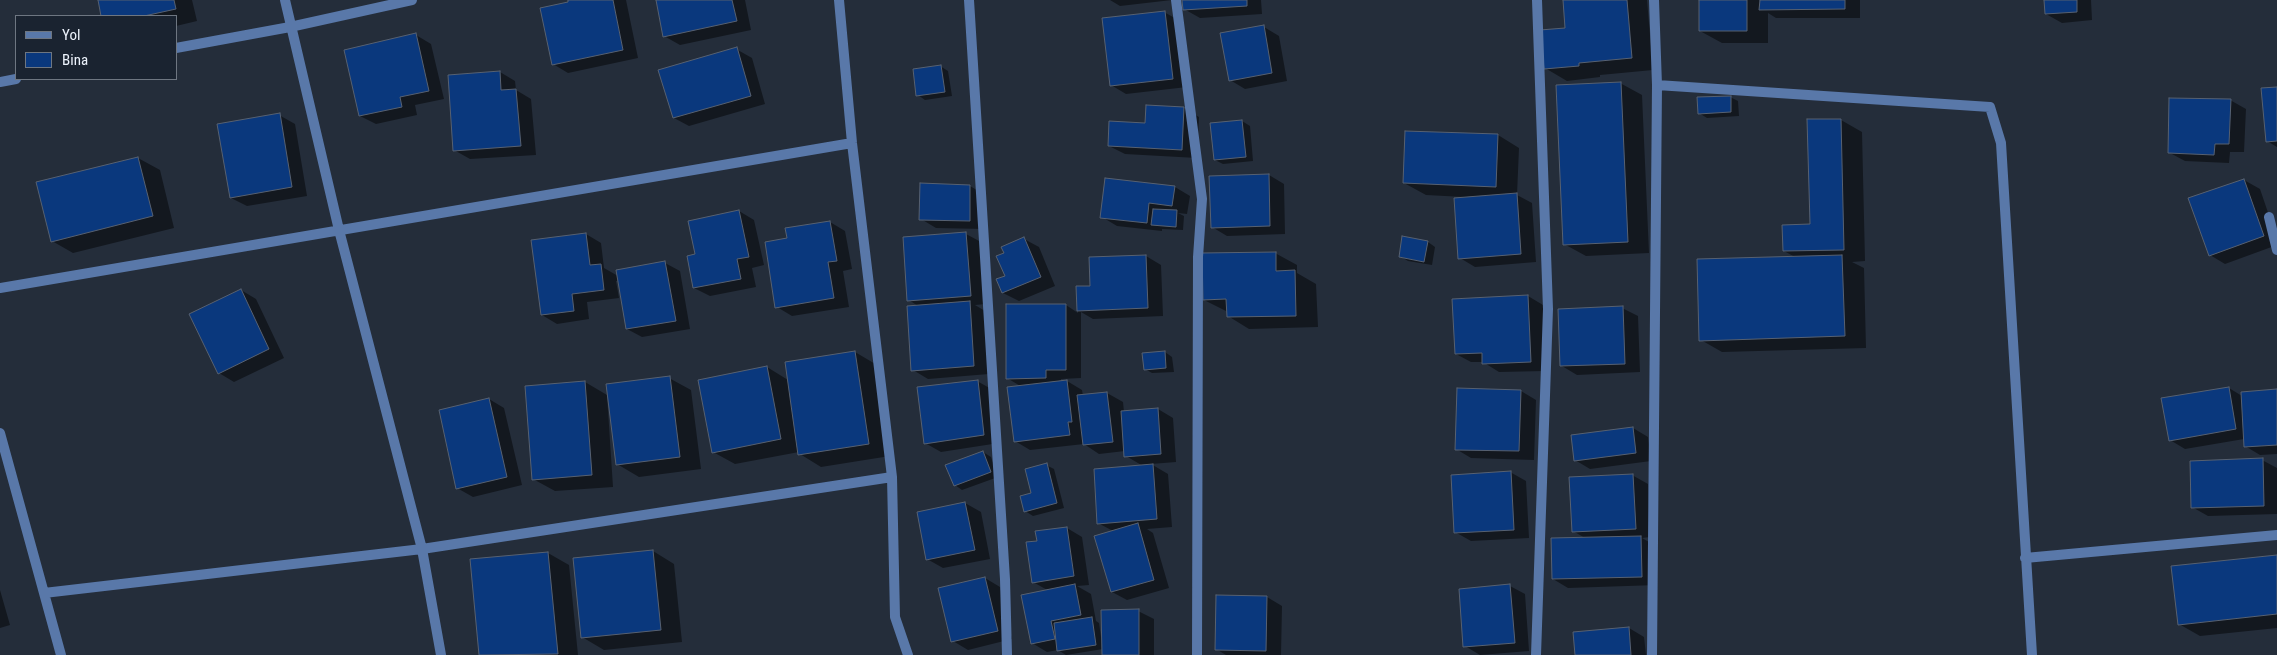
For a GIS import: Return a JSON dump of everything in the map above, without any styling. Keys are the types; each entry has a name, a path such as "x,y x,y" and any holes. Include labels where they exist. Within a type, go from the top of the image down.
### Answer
{"street":[{"path":"286,0 290,27 339,230 422,549 441,655"},
{"path":"178,48 290,27 412,0"},
{"path":"839,0 852,143 892,477 895,617 908,655"},
{"path":"969,0 1005,579 1007,655"},
{"path":"1176,0 1202,199 1198,258 1196,655"},
{"path":"1536,655 1548,309 1538,0"},
{"path":"1652,655 1658,85 1654,0"},
{"path":"0,82 15,79"},
{"path":"1658,85 1990,107 2001,143 2032,655"},
{"path":"0,288 852,143"},
{"path":"2269,217 2277,250"},
{"path":"0,433 61,655"},
{"path":"44,592 422,549 892,477"},
{"path":"2025,558 2277,535"}],"building":[{"path":"98,0 174,0 176,9 149,15 101,15"},
{"path":"568,0 613,0 623,50 552,65 540,8 568,2"},
{"path":"656,0 732,0 737,21 663,37"},
{"path":"1182,0 1247,0 1247,6 1183,10"},
{"path":"1563,0 1627,0 1632,58 1579,63 1579,66 1544,69 1540,30 1565,28"},
{"path":"1699,0 1747,0 1747,31 1699,31"},
{"path":"1760,0 1845,0 1845,9 1759,10"},
{"path":"2044,0 2077,0 2077,12 2045,14"},
{"path":"1165,11 1173,79 1110,86 1102,18"},
{"path":"1264,25 1272,73 1229,81 1220,33"},
{"path":"416,33 429,91 400,97 402,107 359,116 344,50"},
{"path":"737,47 751,96 673,118 658,70"},
{"path":"941,65 945,92 916,96 913,69"},
{"path":"500,71 501,90 516,89 521,146 453,151 448,75"},
{"path":"1621,82 1628,242 1563,245 1556,85"},
{"path":"2277,87 2277,141 2266,142 2261,88"},
{"path":"1731,96 1731,112 1698,114 1697,97"},
{"path":"2169,98 2231,99 2229,144 2215,144 2214,155 2168,153"},
{"path":"1146,105 1184,107 1182,150 1108,146 1109,121 1145,123"},
{"path":"280,113 292,187 230,198 217,124"},
{"path":"1807,119 1841,119 1844,250 1783,251 1782,225 1810,224"},
{"path":"1242,120 1246,157 1214,160 1210,123"},
{"path":"1405,131 1498,134 1496,187 1403,183"},
{"path":"138,157 153,216 51,242 36,182"},
{"path":"1269,174 1270,226 1211,228 1209,176"},
{"path":"1105,178 1175,186 1172,206 1149,203 1147,223 1100,218"},
{"path":"2244,179 2264,236 2209,256 2188,198"},
{"path":"920,183 970,185 970,221 919,220"},
{"path":"1517,193 1521,254 1458,259 1454,198"},
{"path":"1153,209 1177,210 1176,227 1151,225"},
{"path":"739,210 749,257 737,259 741,279 693,288 687,256 695,254 688,221"},
{"path":"830,221 837,261 828,262 834,298 775,308 765,242 787,238 785,228"},
{"path":"966,232 971,296 907,301 903,237"},
{"path":"586,233 590,265 601,264 604,290 572,294 574,311 541,315 531,240"},
{"path":"1402,236 1428,241 1424,262 1399,257"},
{"path":"1024,237 1041,277 1002,293 996,279 1005,276 996,256 1004,253 1001,247"},
{"path":"1276,252 1276,271 1295,270 1296,316 1227,317 1226,299 1203,300 1202,253"},
{"path":"1146,255 1148,308 1077,311 1076,286 1090,286 1089,257"},
{"path":"1842,255 1845,336 1699,341 1697,259"},
{"path":"665,261 676,321 626,329 616,270"},
{"path":"241,289 269,349 218,374 189,314"},
{"path":"1528,295 1531,362 1482,364 1482,353 1455,354 1452,299"},
{"path":"970,301 974,366 911,371 907,306"},
{"path":"1006,304 1066,304 1066,370 1046,370 1046,378 1006,379"},
{"path":"1623,306 1625,364 1560,366 1558,309"},
{"path":"855,351 869,444 798,455 785,362"},
{"path":"1165,351 1166,368 1144,370 1142,353"},
{"path":"767,366 781,439 712,453 698,380"},
{"path":"670,376 680,457 616,465 606,384"},
{"path":"978,380 984,435 924,444 917,387"},
{"path":"1067,380 1072,422 1068,422 1070,435 1014,442 1007,387"},
{"path":"585,381 592,475 532,480 525,386"},
{"path":"2229,387 2236,429 2169,441 2161,398"},
{"path":"1457,388 1521,390 1519,451 1455,450"},
{"path":"2277,389 2277,445 2244,447 2241,392"},
{"path":"1107,392 1113,442 1083,445 1077,395"},
{"path":"489,398 507,477 456,489 439,410"},
{"path":"1158,408 1161,454 1124,457 1121,411"},
{"path":"1633,427 1636,453 1574,461 1571,435"},
{"path":"983,451 991,472 954,486 945,465"},
{"path":"2263,458 2264,506 2191,508 2190,461"},
{"path":"1047,463 1057,503 1024,512 1020,496 1031,493 1025,469"},
{"path":"1153,464 1157,519 1097,524 1094,469"},
{"path":"1511,471 1514,530 1454,533 1451,475"},
{"path":"1633,474 1636,529 1572,532 1569,477"},
{"path":"965,502 975,550 926,560 917,512"},
{"path":"1138,523 1154,580 1111,592 1094,536"},
{"path":"1067,527 1074,576 1032,583 1026,542 1037,541 1035,531"},
{"path":"1641,536 1642,577 1552,579 1551,538"},
{"path":"653,550 661,630 581,638 573,558"},
{"path":"548,552 558,654 479,655 470,559"},
{"path":"2277,555 2277,614 2178,625 2171,566"},
{"path":"985,577 998,631 951,642 938,588"},
{"path":"1075,584 1081,615 1051,621 1055,639 1031,644 1021,595"},
{"path":"1510,584 1515,643 1463,647 1459,589"},
{"path":"1216,595 1267,596 1266,651 1215,650"},
{"path":"1139,609 1139,655 1102,655 1101,610"},
{"path":"1092,617 1096,645 1057,651 1054,623"},
{"path":"1629,627 1631,655 1575,655 1573,632"}]}
